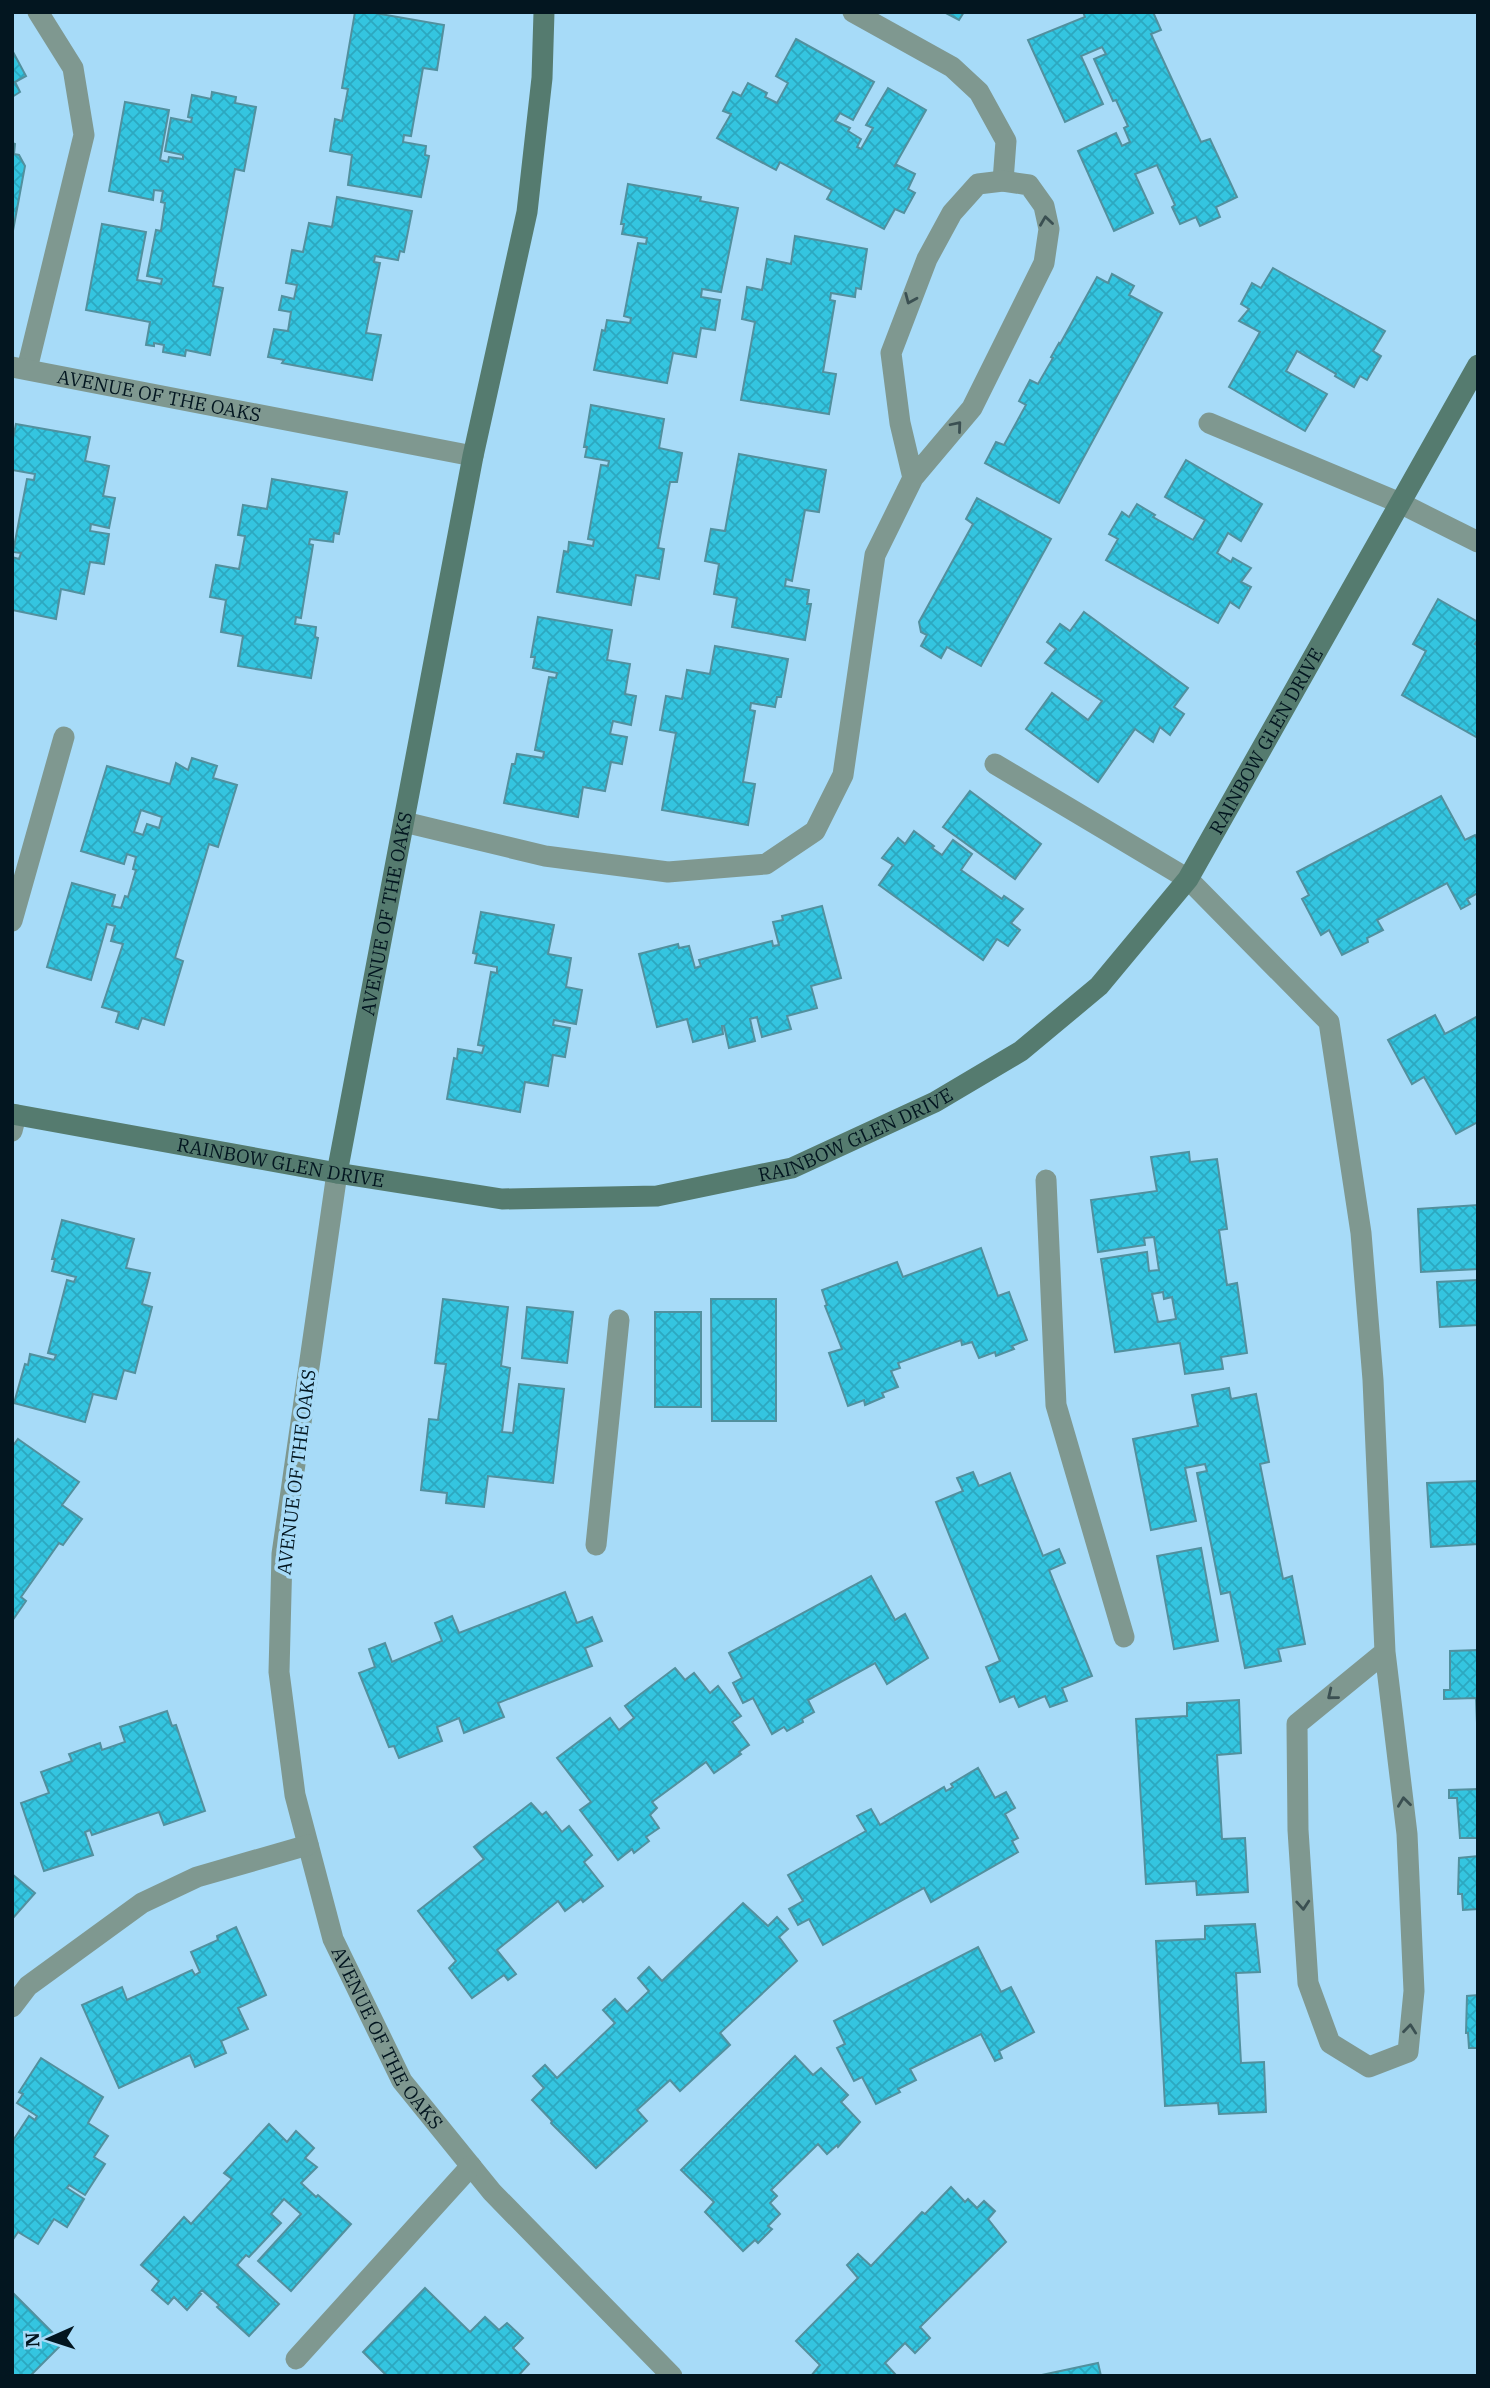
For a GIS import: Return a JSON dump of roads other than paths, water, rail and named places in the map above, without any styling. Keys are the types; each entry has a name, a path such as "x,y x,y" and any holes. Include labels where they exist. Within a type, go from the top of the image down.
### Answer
{"street":[{"path":"19,368 84,135 73,68 38,12"},
{"name":"AVENUE OF THE OAKS","path":"544,12 542,78 527,212 473,456 337,1174 282,1554 279,1672 295,1795 333,1939 402,2081 492,2192 672,2376"},
{"path":"853,12 952,67 979,92 1006,141 1003,181"},
{"path":"404,822 545,856 668,872 766,864 815,831 843,775 874,555 913,478 972,408 1044,263 1049,229 1044,205 1029,185 1003,181 978,184 952,213 927,259 891,353 900,423 913,478"},
{"name":"RAINBOW GLEN DRIVE","path":"13,1120 502,1199 657,1196 792,1168 935,1102 1021,1051 1099,986 1188,879 1478,365"},
{"name":"AVENUE OF THE OAKS","path":"19,368 473,456"},
{"path":"1209,423 1400,503 1478,542"},
{"path":"12,920 64,737"},
{"path":"995,764 1188,879 1329,1022 1361,1233 1373,1380 1385,1652 1408,1834 1414,1991 1408,2052 1369,2067 1330,2043 1308,1983 1298,1830 1297,1724 1385,1652"},
{"path":"1046,1180 1056,1405 1124,1637"},
{"path":"596,1545 619,1320"},
{"path":"12,2007 28,1986 142,1903 197,1877 308,1845"},
{"path":"296,2359 471,2166"}]}
